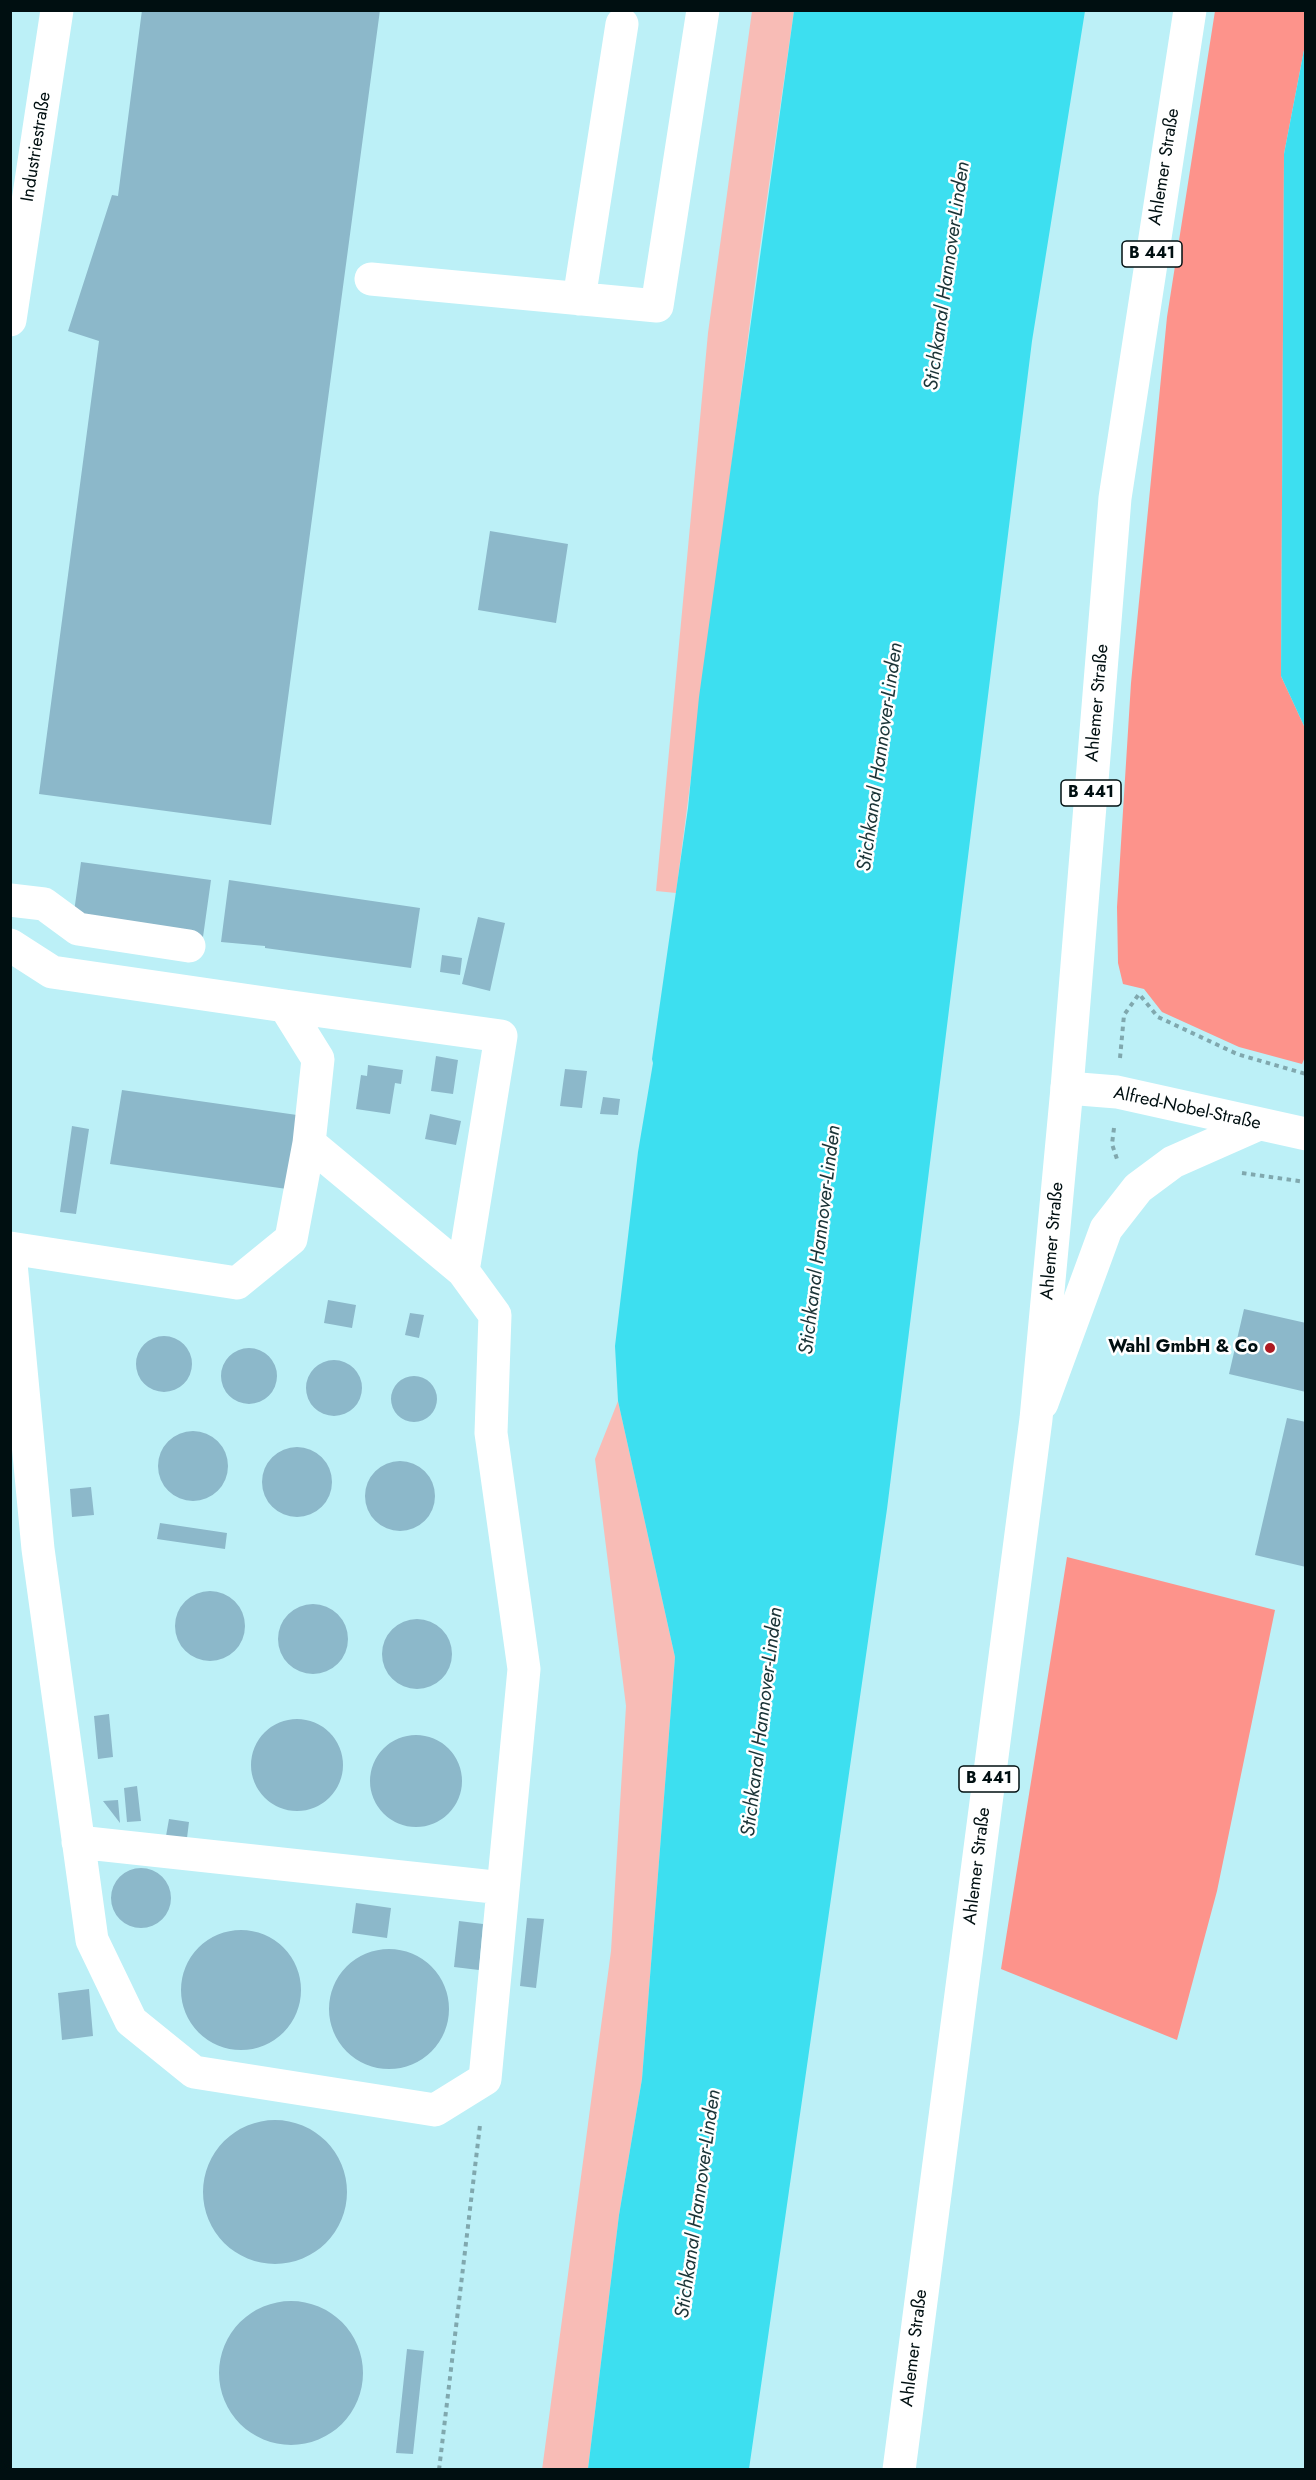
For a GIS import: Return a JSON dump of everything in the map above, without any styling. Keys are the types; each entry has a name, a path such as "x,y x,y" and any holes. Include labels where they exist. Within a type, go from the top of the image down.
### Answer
{"main road":[{"name":"Industriestraße","path":"10,320 57,10"},
{"path":"371,279 657,306 703,10"},
{"name":"Ahlemer Straße","path":"900,2469 1036,1419 1067,1088 1115,498 1190,10"},
{"path":"579,298 622,24"},
{"path":"10,900 45,904 78,929 189,946"},
{"path":"10,945 52,972 501,1036 463,1271"},
{"path":"10,1248 237,1283 291,1239 309,1143 318,1059 285,1006"},
{"name":"Alfred-Nobel-Straße","path":"1067,1088 1117,1092 1305,1134"},
{"path":"1036,1419 1106,1229 1138,1188 1173,1162 1259,1124"},
{"path":"10,1253 38,1549 92,1940 131,2021 194,2072 435,2110 485,2079 524,1669 491,1433 495,1315 463,1271 309,1143"},
{"path":"78,1842 503,1888"}],"path":[{"path":"439,2469 485,2079"}],"shaded area":[{"path":"752,11 794,11 758,261 676,893 656,891 708,333"},
{"path":"1215,11 1305,11 1305,45 1284,154 1281,676 1305,728 1305,1057 1302,1064 1239,1047 1162,1012 1144,989 1123,984 1118,963 1117,907 1131,683 1167,317"},
{"path":"618,1401 675,1657 642,2079 619,2215 588,2469 542,2470 611,1951 626,1706 595,1459"},
{"path":"1067,1557 1275,1610 1217,1891 1177,2040 1001,1969"}],"water":[{"name":"Stichkanal Hannover-Linden","path":"794,11 1085,11 1032,341 887,1509 749,2469 588,2469 619,2215 642,2079 675,1657 618,1401 615,1346 638,1152 653,1063 688,808 699,697"},
{"path":"1305,45 1305,728 1281,676 1284,154"}],"building":[{"path":"142,10 380,10 271,825 39,794 99,341 68,331 112,195 118,196"},
{"path":"490,531 568,544 556,623 478,610"},
{"path":"81,862 211,880 203,937 73,919"},
{"path":"229,880 420,908 411,968 265,948 265,946 221,942"},
{"path":"478,917 505,923 490,991 462,984"},
{"path":"442,955 462,958 460,975 440,972"},
{"path":"436,1056 458,1060 453,1094 431,1091"},
{"path":"368,1065 403,1070 401,1084 395,1083 390,1114 356,1109 361,1075 367,1076"},
{"path":"565,1069 587,1071 582,1108 560,1106"},
{"path":"122,1090 304,1116 294,1190 110,1164"},
{"path":"603,1097 620,1099 618,1115 600,1114"},
{"path":"430,1114 461,1121 456,1145 425,1139"},
{"path":"72,1126 89,1129 76,1214 60,1212"},
{"path":"328,1300 356,1305 352,1328 324,1323"},
{"name":"Wahl GmbH & Co","path":"1244,1309 1306,1323 1306,1392 1229,1374"},
{"path":"410,1313 424,1315 419,1338 405,1335"},
{"path":"158,1336 170,1336 180,1340 188,1348 192,1364 188,1380 180,1388 170,1392 158,1392 148,1388 140,1380 136,1370 136,1358 140,1348 148,1340"},
{"path":"243,1348 255,1348 265,1352 273,1360 277,1376 273,1392 265,1400 255,1404 243,1404 233,1400 225,1392 221,1382 221,1370 225,1360 233,1352"},
{"path":"328,1360 340,1360 350,1364 358,1372 362,1388 358,1404 350,1412 340,1416 328,1416 318,1412 310,1404 306,1394 306,1382 310,1372 318,1364"},
{"path":"414,1376 430,1383 437,1399 430,1415 414,1422 398,1415 391,1399 398,1383"},
{"path":"1287,1418 1306,1422 1306,1567 1255,1555"},
{"path":"193,1431 206,1434 218,1441 225,1453 228,1466 225,1479 218,1491 206,1498 193,1501 180,1498 168,1491 161,1479 158,1466 161,1453 168,1441 180,1434"},
{"path":"297,1447 310,1450 322,1457 329,1469 332,1482 329,1495 322,1507 310,1514 297,1517 284,1514 272,1507 265,1495 262,1482 265,1469 272,1457 284,1450"},
{"path":"400,1461 413,1464 425,1471 432,1483 435,1496 432,1509 425,1521 413,1528 400,1531 387,1528 375,1521 368,1509 365,1496 368,1483 375,1471 387,1464"},
{"path":"91,1487 94,1515 72,1517 70,1489"},
{"path":"160,1523 227,1533 225,1549 157,1539"},
{"path":"210,1591 223,1594 235,1601 242,1613 245,1626 242,1639 235,1651 223,1658 210,1661 197,1658 185,1651 178,1639 175,1626 178,1613 185,1601 197,1594"},
{"path":"313,1604 326,1607 338,1614 345,1626 348,1639 345,1652 338,1664 326,1671 313,1674 300,1671 288,1664 281,1652 278,1639 281,1626 288,1614 300,1607"},
{"path":"417,1619 430,1622 442,1629 449,1641 452,1654 449,1667 442,1679 430,1686 417,1689 404,1686 392,1679 385,1667 382,1654 385,1641 392,1629 404,1622"},
{"path":"109,1714 113,1757 98,1759 94,1716"},
{"path":"297,1719 314,1723 329,1733 339,1748 343,1765 339,1782 329,1797 314,1807 297,1811 280,1807 265,1797 255,1782 251,1765 255,1748 265,1733 280,1723"},
{"path":"416,1735 434,1739 448,1749 458,1763 462,1781 458,1799 448,1813 434,1823 416,1827 398,1823 384,1813 374,1799 370,1781 374,1763 384,1749 398,1739"},
{"path":"137,1786 141,1821 127,1822 124,1788"},
{"path":"118,1800 120,1823 103,1801"},
{"path":"169,1819 189,1822 187,1838 166,1836"},
{"path":"135,1868 147,1868 158,1873 166,1881 171,1898 169,1910 158,1923 147,1928 135,1928 124,1923 116,1915 111,1904 111,1892 116,1881 124,1873"},
{"path":"356,1903 391,1908 387,1938 352,1933"},
{"path":"527,1918 544,1919 536,1988 520,1986"},
{"path":"459,1921 483,1924 479,1970 454,1967"},
{"path":"241,1930 264,1934 284,1947 297,1967 301,1990 297,2013 284,2033 264,2046 241,2050 218,2046 198,2033 185,2013 181,1990 185,1967 198,1947 218,1934"},
{"path":"389,1949 412,1953 432,1966 445,1986 449,2009 445,2032 432,2052 412,2065 389,2069 366,2065 346,2052 333,2032 329,2009 333,1986 346,1966 366,1953"},
{"path":"89,1989 93,2036 62,2040 58,1993"},
{"path":"275,2120 302,2126 315,2132 326,2141 335,2152 341,2165 347,2192 341,2219 335,2232 326,2243 315,2252 302,2258 275,2264 248,2258 235,2252 224,2243 215,2232 209,2219 203,2192 209,2165 215,2152 224,2141 235,2132 248,2126"},
{"path":"291,2301 318,2307 331,2313 342,2322 351,2333 357,2346 363,2373 357,2400 351,2413 342,2424 331,2433 318,2439 291,2445 264,2439 251,2433 240,2424 231,2413 225,2400 219,2373 225,2346 231,2333 240,2322 251,2313 264,2307"},
{"path":"407,2349 424,2351 413,2454 396,2453"}],"place":[{"name":"Wahl GmbH & Co","path":"1270,1348"}]}
